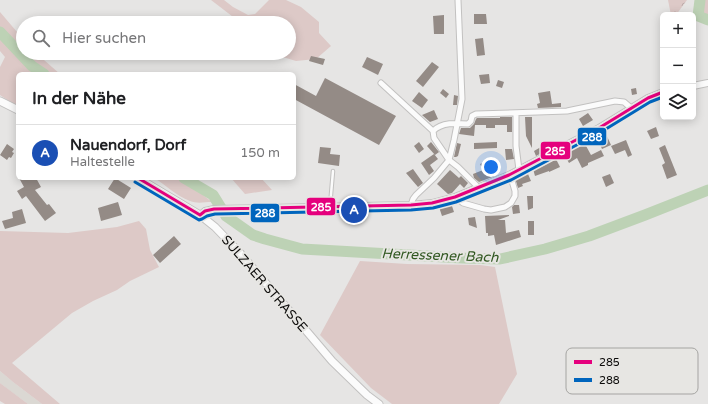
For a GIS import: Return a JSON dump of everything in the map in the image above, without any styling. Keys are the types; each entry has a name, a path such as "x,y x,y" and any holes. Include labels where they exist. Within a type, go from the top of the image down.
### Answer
{"main road":[{"path":"0,101 16,109"},
{"name":"SULZAER STRASSE","path":"141,180 200,215 215,227 240,253 332,361 378,404"}],"street":[{"path":"411,205 416,195 434,178 449,160 462,99 458,0"},
{"path":"381,83 433,131 434,138 449,160 458,166 479,188"},
{"path":"696,85 708,83"},
{"path":"200,215 205,211 214,209 411,205 432,203 455,197 509,175 599,128 648,98 660,93"},
{"path":"433,131 437,127 447,124 468,124 472,116 476,114 567,111 615,101 624,102 631,108"},
{"path":"516,113 518,170"},
{"path":"455,197 463,202 484,209 491,210 505,207 511,203 515,196 515,191 509,175"}],"lane":[{"path":"330,206 334,171"}],"shaded area":[{"path":"0,371 42,404 28,404 0,383"}],"green space":[{"path":"211,0 224,0 248,15 255,14 269,0 286,0 301,7 319,22 319,33 331,46 316,59 296,61 293,60 296,60 296,16 232,16"},
{"path":"668,0 687,0 678,12 670,12"},
{"path":"700,0 708,0 708,20 698,16"},
{"path":"0,12 16,31 16,60 44,60 58,72 16,72 16,106 0,95 0,67 5,57 0,51"},
{"path":"157,180 184,180 212,202 198,203 180,196"},
{"path":"233,180 263,180 272,190 245,194"},
{"path":"139,221 146,229 150,250 159,267 72,313 12,363 60,404 42,404 0,371 0,231 68,233 117,227"},
{"path":"360,261 407,264 480,265 495,267 517,374 499,404 392,404 371,388 320,335"},
{"path":"0,383 28,404 5,404 0,401"}],"building":[{"path":"474,14 486,14 487,24 474,24"},
{"path":"444,15 444,34 434,34 433,16"},
{"path":"483,38 485,55 477,56 475,39"},
{"path":"311,56 325,59 323,65 309,61"},
{"path":"367,57 383,64 378,75 362,67"},
{"path":"432,62 439,67 423,87 416,81"},
{"path":"489,74 490,83 481,84 479,75"},
{"path":"325,78 396,116 379,145 296,100 296,85 316,96"},
{"path":"498,80 504,82 502,88 496,86"},
{"path":"636,88 637,94 632,95 631,89"},
{"path":"443,89 449,94 446,98 440,93"},
{"path":"550,91 552,104 561,103 561,107 538,108 537,104 540,103 538,93"},
{"path":"419,92 428,100 422,108 412,101"},
{"path":"454,95 458,96 457,105 453,105"},
{"path":"434,110 438,119 430,122 422,115"},
{"path":"588,113 593,120 583,126 579,119"},
{"path":"512,117 512,132 507,132 507,125 495,125 495,128 486,128 486,125 475,125 474,136 459,134 461,128 470,128 477,118"},
{"path":"525,117 532,117 532,148 526,136"},
{"path":"656,127 659,136 651,139 647,131"},
{"path":"606,134 611,145 602,149 597,137"},
{"path":"626,140 632,155 628,157 625,150 615,154 611,146"},
{"path":"419,142 424,149 419,153 414,146"},
{"path":"431,142 439,152 435,155 427,146"},
{"path":"497,142 497,148 474,149 474,143"},
{"path":"457,143 461,144 458,156 454,157"},
{"path":"7,144 14,149 12,152 14,153 11,158 9,157 7,160 0,155"},
{"path":"546,144 549,149 536,156 534,151"},
{"path":"585,144 591,155 601,150 604,156 588,163 588,165 582,168 577,158 569,163 564,154"},
{"path":"665,145 677,175 667,179 662,165 665,163 659,148"},
{"path":"320,147 331,148 330,154 340,155 339,166 318,163"},
{"path":"505,149 512,149 514,159 506,160"},
{"path":"434,154 438,159 430,165 434,171 429,175 421,163"},
{"path":"556,159 560,167 535,176 533,169 543,166"},
{"path":"489,160 495,176 479,182 474,178 473,174 483,170 480,164"},
{"path":"413,169 423,183 418,187 406,173"},
{"path":"450,170 459,178 461,176 468,183 464,188 460,184 452,193 448,194 437,184"},
{"path":"528,174 531,181 522,184 523,186 518,188 515,178"},
{"path":"610,174 614,183 606,187 602,177"},
{"path":"20,180 37,180 41,187 35,190 47,205 49,204 56,213 45,221 26,196 22,199 17,191 24,187"},
{"path":"114,180 118,180 131,188 124,199 108,189"},
{"path":"527,196 533,196 533,208 528,210"},
{"path":"118,202 122,215 101,221 98,208"},
{"path":"451,203 454,212 442,216 439,207"},
{"path":"514,205 519,205 520,213 513,214 512,207"},
{"path":"22,209 26,223 5,229 2,221 13,218 12,212"},
{"path":"509,215 498,220 505,220 506,233 519,230 521,237 496,245 494,235 488,236 488,233 486,233 485,216"},
{"path":"475,217 477,228 469,225 468,218"},
{"path":"528,221 534,221 534,235 528,235"},
{"path":"174,236 181,244 160,263 153,255"}],"waterway":[{"path":"700,0 698,16 708,20"},
{"name":"Herressener Bach","path":"0,32 16,49"},
{"name":"Herressener Bach","path":"26,60 41,72"},
{"name":"Herressener Bach","path":"187,180 213,195 226,216 253,235 302,249 500,259 545,249 589,236 708,190"}],"transit line":[{"name":"285","path":"200,215 205,211 214,209 411,205 432,203 455,197 509,175 599,128 648,98 660,93"},
{"name":"288","path":"135,182 199,220 215,214 411,210 433,208 456,202 511,180 601,132 650,102 660,98"},
{"name":"285","path":"141,180 200,215"}],"place":[{"name":"Nauendorf, Dorf","path":"354,210"}]}
